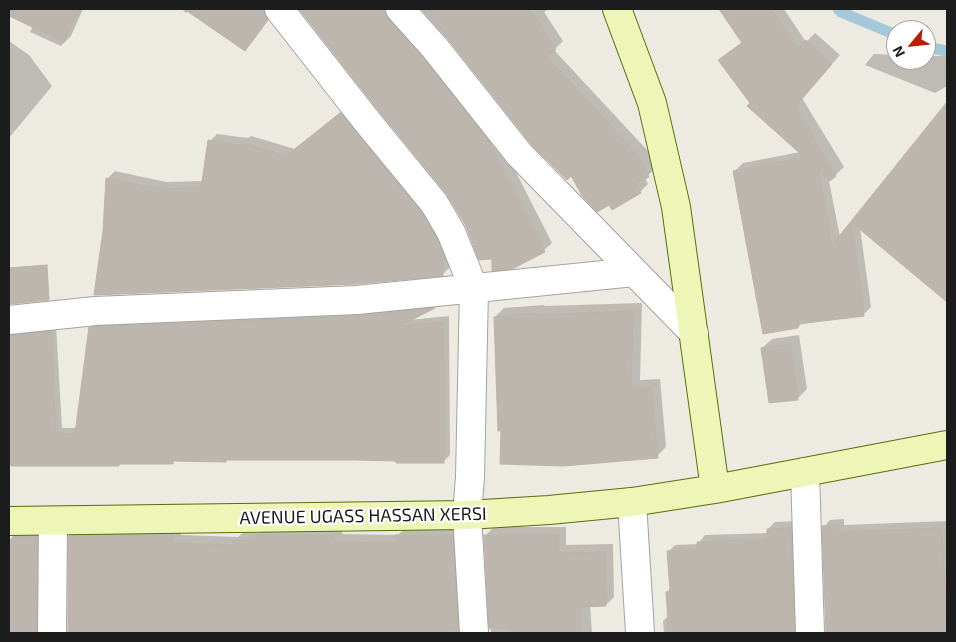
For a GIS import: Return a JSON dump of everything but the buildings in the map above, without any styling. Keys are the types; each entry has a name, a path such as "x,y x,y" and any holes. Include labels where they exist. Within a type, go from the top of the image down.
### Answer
{"main road":[{"path":"617,9 654,113 676,207 715,489"},
{"name":"AVENUE UGASS HASSAN XERSI","path":"9,521 467,515 632,502 715,489 947,444"}],"street":[{"path":"279,9 434,203 451,232 474,288 470,477 467,515 474,633"},
{"path":"400,9 435,48 490,120 519,154 694,334"},
{"path":"9,320 94,311 357,300 634,272"},
{"path":"805,472 810,633"},
{"path":"632,502 640,633"},
{"path":"52,633 53,520"}],"waterway":[{"path":"838,9 886,31"},
{"path":"936,49 947,51"}]}
